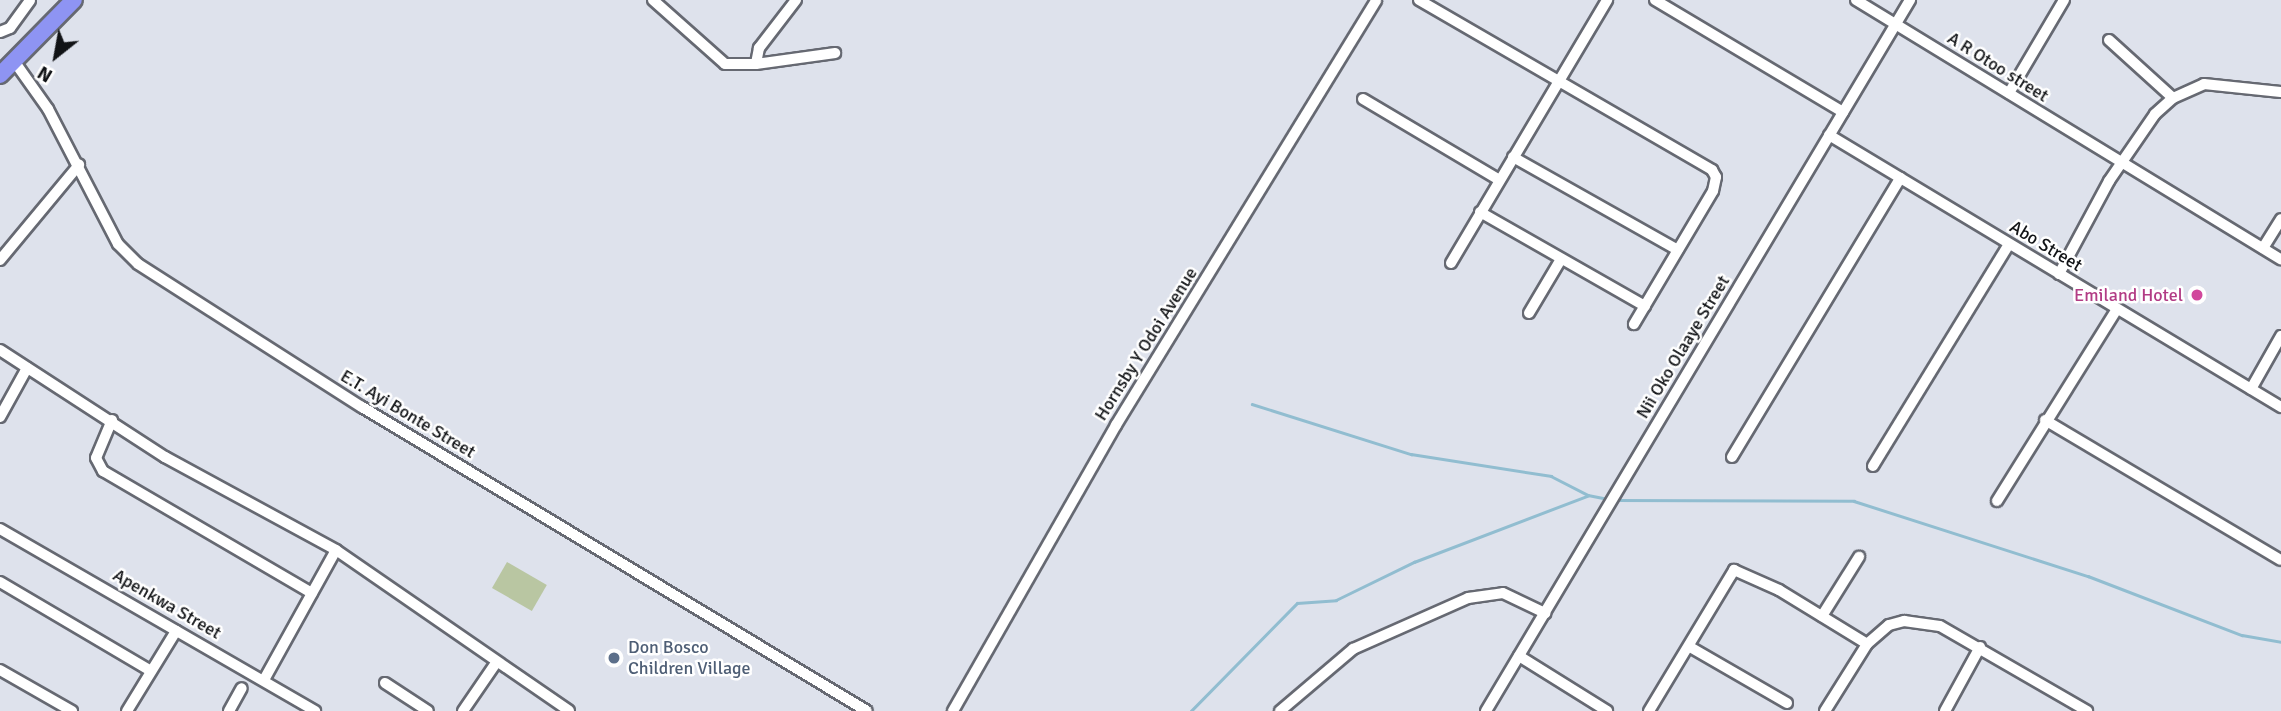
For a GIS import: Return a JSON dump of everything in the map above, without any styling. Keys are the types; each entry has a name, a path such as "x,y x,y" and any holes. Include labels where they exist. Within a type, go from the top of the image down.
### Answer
{"highway":[{"path":"0,75 74,0"}],"street":[{"path":"0,32 9,28 30,0"},
{"path":"653,0 725,64 756,64 835,52"},
{"path":"756,64 759,48 796,0"},
{"name":"Hornsby Y Odoi Avenue","path":"953,711 1116,425 1376,0"},
{"path":"1419,0 1712,170 1716,183 1634,324"},
{"path":"1451,263 1498,179 1607,0"},
{"path":"1655,0 1843,113"},
{"name":"A R Otoo street","path":"1856,0 2120,164 2281,260"},
{"name":"Nii Oko Olaaye Street","path":"1486,711 1910,0"},
{"path":"2009,93 2064,0"},
{"path":"2109,40 2173,98"},
{"name":"E.T. Ayi Bonte Street","path":"14,61 48,109 118,244 182,295 867,711"},
{"path":"2059,274 2120,164 2155,114 2173,98 2204,84 2281,91"},
{"path":"1363,99 1498,179"},
{"name":"Abo Street","path":"1829,135 2281,407"},
{"path":"1513,157 1678,250"},
{"path":"0,260 79,165"},
{"path":"1732,457 1900,178"},
{"path":"1480,212 1645,306"},
{"path":"2263,248 2281,219"},
{"path":"1873,466 2009,244"},
{"path":"1529,313 1561,258"},
{"path":"1997,501 2045,419 2117,309"},
{"path":"2250,389 2281,336"},
{"path":"0,350 112,420 165,457 337,550 496,663 569,711"},
{"path":"0,417 27,368"},
{"path":"2045,419 2281,560"},
{"path":"112,420 96,458 103,471 312,593"},
{"name":"Apenkwa Street","path":"0,529 176,631 265,678 315,711"},
{"path":"265,678 337,550"},
{"path":"1822,616 1859,558"},
{"path":"1649,711 1734,570 1755,577 1867,644"},
{"path":"0,582 152,671"},
{"path":"1280,711 1353,649 1468,598 1503,593 1545,613"},
{"path":"1825,711 1867,644 1897,623 1940,626 2087,711"},
{"path":"127,711 176,631"},
{"path":"1690,647 1787,703"},
{"path":"1945,711 1980,647"},
{"path":"1519,656 1607,711"},
{"path":"463,711 496,663"},
{"path":"0,670 72,711"},
{"path":"385,683 428,711"},
{"path":"229,711 242,688"},
{"path":"2063,711 2070,700"}],"green space":[{"path":"507,562 547,585 532,611 492,588"}],"waterway":[{"path":"1252,404 1411,454 1551,476 1588,495 1608,499"},
{"path":"1191,711 1297,603 1336,600 1414,562 1587,496"},
{"path":"1615,500 1854,501 2088,576 2242,635 2281,642"}],"place":[{"name":"Emiland Hotel","path":"2197,295"},
{"name":"Don Bosco Children Village","path":"614,658"}]}
